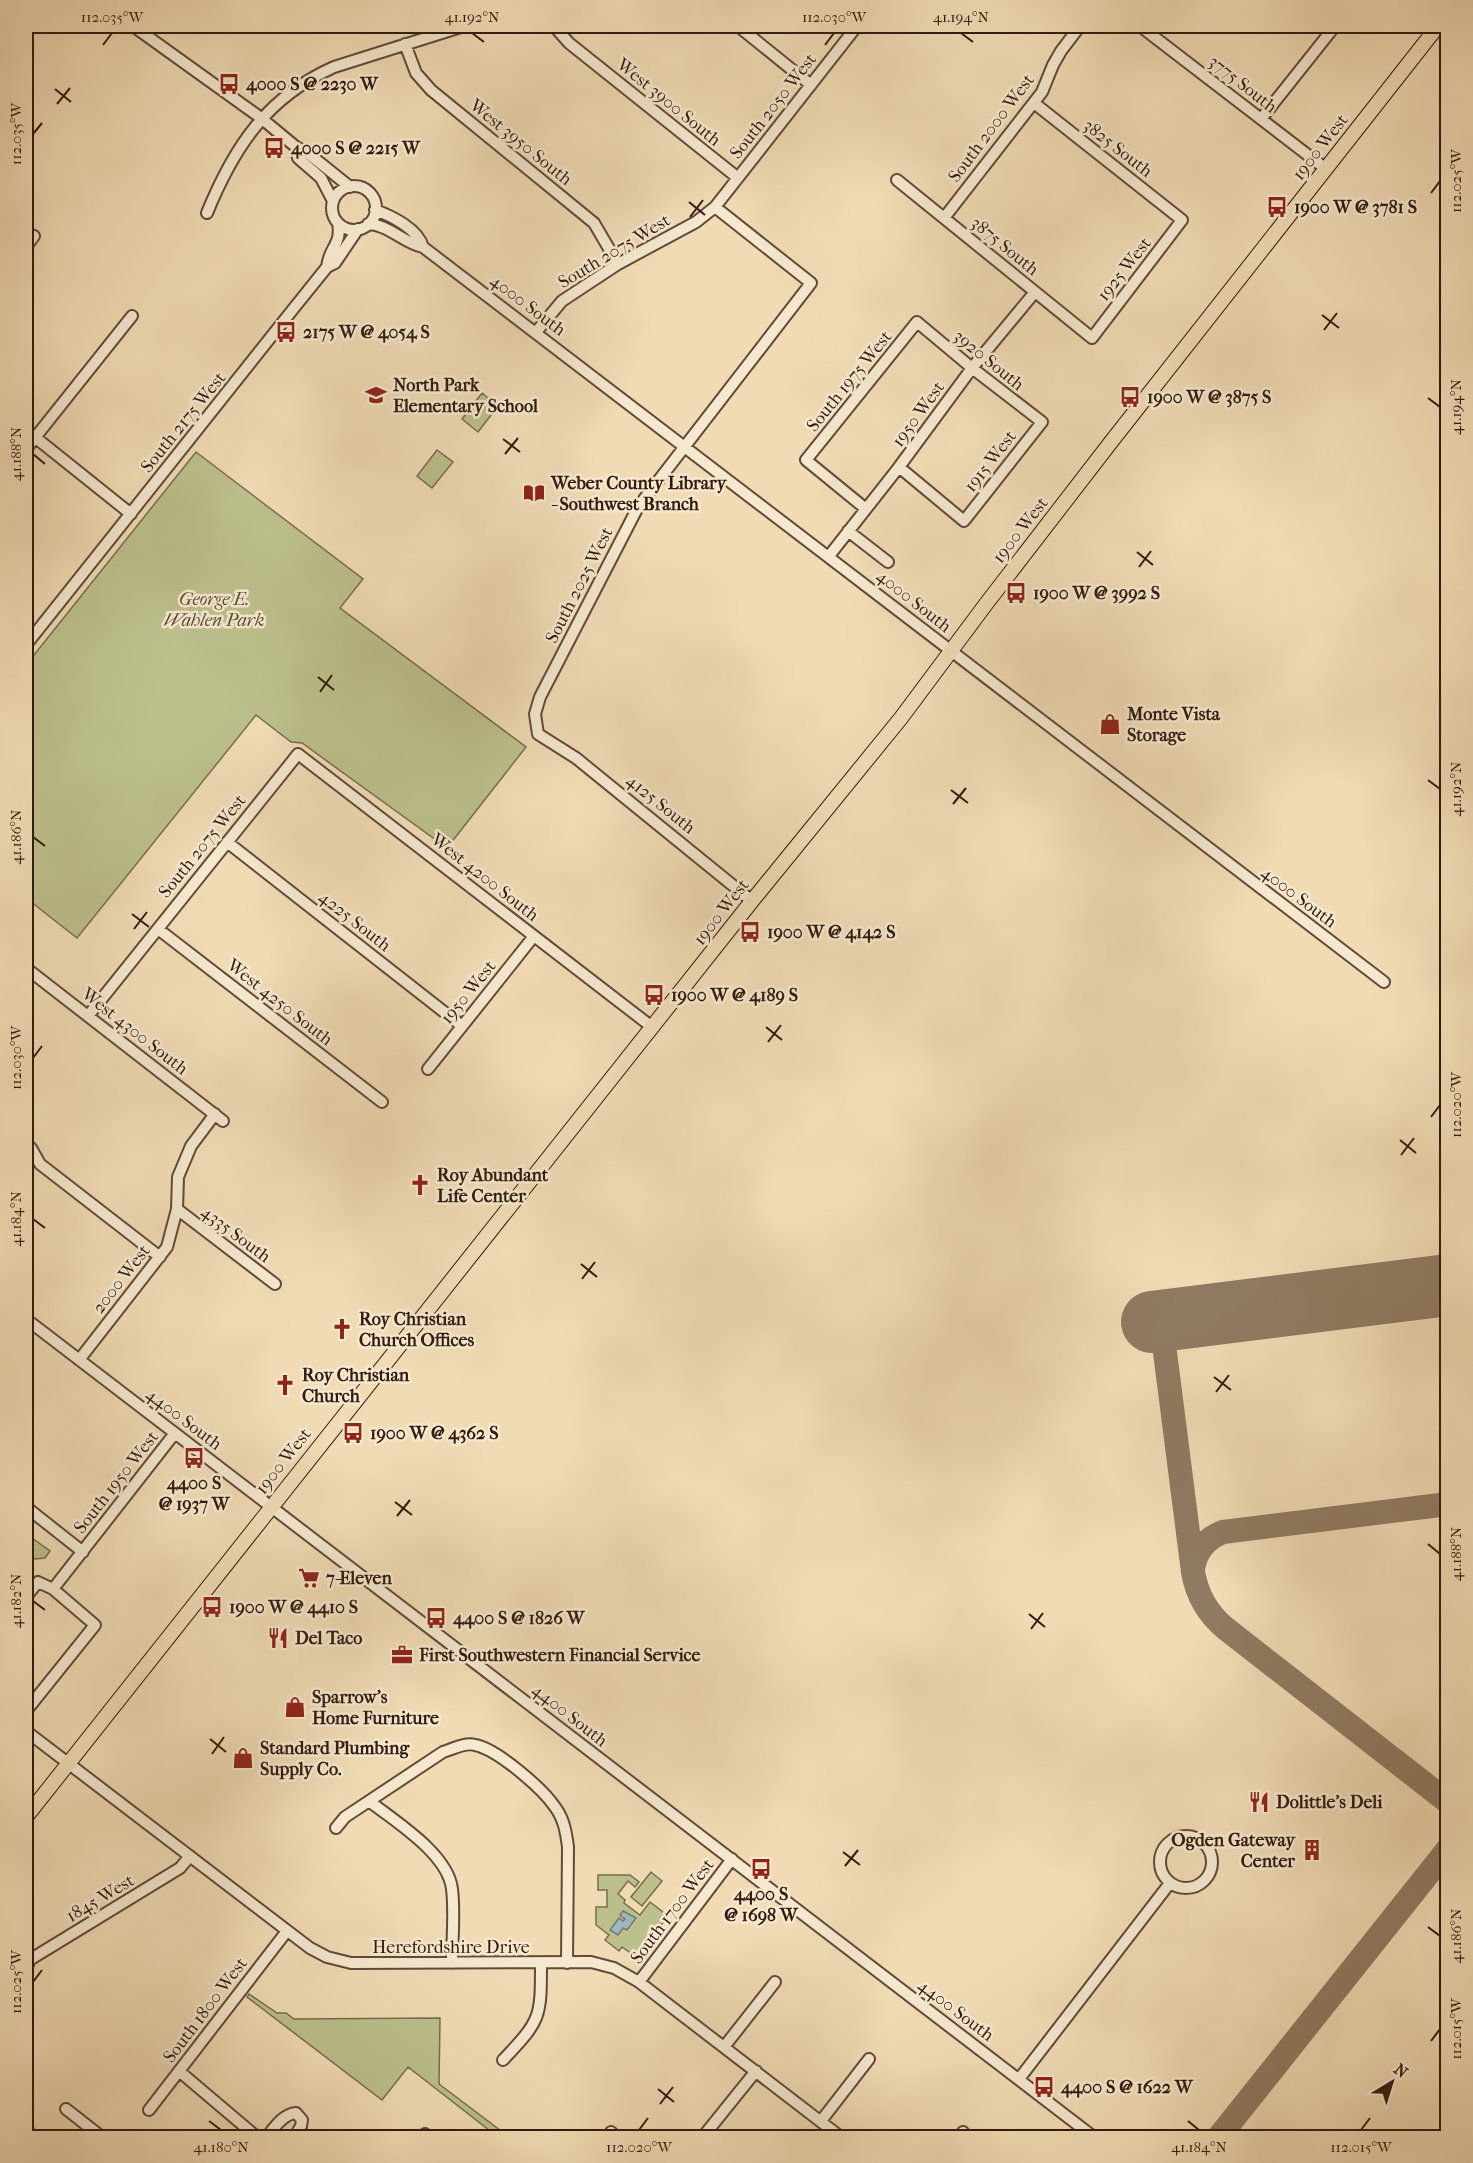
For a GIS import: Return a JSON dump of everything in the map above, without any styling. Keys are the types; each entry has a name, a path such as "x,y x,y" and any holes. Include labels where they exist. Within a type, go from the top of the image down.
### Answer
{"main road":[{"name":"1900 West","path":"26,1817 752,901 901,718 1111,442 1438,26"}],"street":[{"path":"207,213 222,176 261,118 290,93 314,76 334,67 464,26"},
{"name":"West 3900 South","path":"554,26 569,43 738,178"},
{"path":"738,26 811,85"},
{"name":"South 2050 West","path":"716,207 857,26"},
{"name":"South 2000 West","path":"944,218 1042,92 1053,64 1080,26"},
{"name":"3775 South","path":"1140,26 1326,169"},
{"path":"1261,119 1335,26"},
{"path":"138,27 350,187"},
{"name":"West 3950 South","path":"405,44 416,73 431,90 594,223 618,264"},
{"name":"3825 South","path":"1034,103 1182,220"},
{"path":"296,147 298,158 321,178 333,201 333,212 338,223 349,229 363,227 374,216 374,199 366,190 350,187 342,189 333,201"},
{"name":"3875 South","path":"897,180 1092,338"},
{"name":"South 2075 West","path":"536,332 562,301 618,264 696,222 716,207"},
{"name":"South 2025 West","path":"545,738 538,734 536,725 535,714 540,697 638,507 811,283 716,207"},
{"name":"4000 South","path":"375,210 398,221 421,238 423,247"},
{"name":"1925 West","path":"1092,338 1182,220"},
{"name":"South 2175 West","path":"327,267 328,256 339,237 338,223"},
{"name":"4000 South","path":"363,227 375,225 391,230 412,244 423,247 1384,982"},
{"name":"South 2175 West","path":"26,645 327,267 335,263 363,227"},
{"path":"26,247 34,236"},
{"name":"1950 West","path":"829,556 899,467 972,368 1035,291"},
{"path":"26,449 132,316"},
{"name":"3920 South","path":"917,322 1042,422"},
{"name":"South 1975 West","path":"866,509 806,460 917,322"},
{"name":"1915 West","path":"899,467 964,521 1042,422"},
{"path":"26,430 130,514"},
{"path":"848,531 888,562"},
{"name":"4125 South","path":"545,738 585,765 752,901"},
{"name":"South 2075 West","path":"88,1016 298,754"},
{"name":"West 4200 South","path":"298,754 652,1027"},
{"name":"4225 South","path":"227,842 462,1026"},
{"name":"West 4250 South","path":"158,929 382,1102"},
{"name":"1950 West","path":"428,1069 534,936"},
{"name":"West 4300 South","path":"26,968 219,1117"},
{"name":"2000 West","path":"79,1360 167,1247 177,1209 178,1177 191,1146 219,1117"},
{"path":"26,1143 40,1164 160,1257"},
{"name":"4335 South","path":"177,1209 275,1284"},
{"name":"4400 South","path":"26,1319 1095,2138"},
{"name":"South 1950 West","path":"53,1589 175,1433"},
{"path":"26,1507 83,1552"},
{"path":"26,1597 38,1582 53,1589 95,1625 26,1711"},
{"name":"Herefordshire Drive","path":"26,1731 310,1948 327,1957 351,1963 591,1962 614,1968 639,1982 842,2138"},
{"path":"336,1828 345,1817 443,1752 473,1744 493,1752 540,1788 556,1808 565,1828 568,1847 567,1963"},
{"path":"369,1800 435,1854 444,1865 452,1889 452,1963"},
{"path":"1191,1835 1199,1838 1209,1847 1213,1857 1213,1867 1209,1876 1192,1888 1183,1888 1170,1883 1160,1867 1162,1850 1175,1838 1191,1835"},
{"name":"1845 West","path":"26,1967 31,1959 180,1868 190,1856"},
{"name":"South 1700 West","path":"639,1982 732,1859"},
{"path":"1019,2079 1170,1883"},
{"name":"South 1800 West","path":"149,2110 287,1930"},
{"path":"503,2060 529,2032 537,2019 541,2003 541,1963"},
{"path":"724,2047 775,1982"},
{"path":"821,2121 869,2059"},
{"path":"179,2071 258,2138"},
{"path":"702,2138 756,2071"},
{"path":"66,2109 103,2138"},
{"path":"266,2138 284,2117 290,2113 296,2113 302,2120 302,2126 294,2138"},
{"path":"26,2123 30,2138"}],"green space":[{"path":"482,393 498,406 478,432 462,419"},
{"path":"437,450 453,462 432,488 417,476"},
{"name":"George E. Wahlen Park","path":"196,452 363,579 340,608 526,747 447,848 302,743 291,742 256,715 77,938 26,898 26,665"},
{"path":"32,1538 50,1551 45,1558 26,1560 26,1547"},
{"path":"651,1872 662,1881 642,1906 631,1897"},
{"path":"598,1875 630,1875 639,1882 635,1887 628,1881 618,1894 625,1900 624,1903 640,1915 650,1902 668,1916 639,1954 632,1954 622,1947 619,1951 605,1940 609,1935 596,1925 596,1907 607,1907 607,1890 598,1890"},
{"path":"249,1994 277,2013 286,2013 294,2019 440,2018 439,2084 509,2137 498,2137 408,2067 382,2100 247,1997"}],"water":[{"path":"623,1911 636,1918 627,1930 623,1928 618,1935 610,1930 619,1918 623,1921 625,1919 620,1915"}],"taxiway":[{"path":"1161,1321 1193,1572 1204,1603 1225,1628 1448,1802"},
{"path":"1193,1570 1196,1557 1202,1547 1211,1538 1223,1532 1448,1504"},
{"path":"1218,2138 1448,1849"}],"runway":[{"path":"1152,1322 1448,1285"}],"place":[{"name":"4000 S @ 2230 W","path":"229,84"},
{"name":"4000 S @ 2215 W","path":"274,148"},
{"name":"1900 W @ 3781 S","path":"1277,207"},
{"name":"2175 W @ 4054 S","path":"286,332"},
{"name":"North Park Elementary School","path":"376,395"},
{"name":"1900 W @ 3875 S","path":"1130,397"},
{"name":"Weber County Library - Southwest Branch","path":"534,493"},
{"name":"1900 W @ 3992 S","path":"1016,593"},
{"name":"Monte Vista Storage","path":"1110,724"},
{"name":"1900 W @ 4142 S","path":"750,932"},
{"name":"1900 W @ 4189 S","path":"654,995"},
{"name":"Roy Abundant Life Center","path":"420,1185"},
{"name":"Roy Christian Church Offices","path":"342,1329"},
{"name":"Roy Christian Church","path":"285,1385"},
{"name":"1900 W @ 4362 S","path":"353,1433"},
{"name":"4400 S @ 1937 W","path":"194,1458"},
{"name":"7-Eleven","path":"309,1578"},
{"name":"1900 W @ 4410 S","path":"212,1607"},
{"name":"4400 S @ 1826 W","path":"436,1618"},
{"name":"Del Taco","path":"278,1638"},
{"name":"First Southwestern Financial Service","path":"402,1655"},
{"name":"Sparrow's Home Furniture","path":"295,1707"},
{"name":"Standard Plumbing Supply Co.","path":"243,1758"},
{"name":"Dolittle's Deli","path":"1259,1802"},
{"name":"Ogden Gateway Center","path":"1312,1850"},
{"name":"4400 S @ 1698 W","path":"761,1869"},
{"name":"4400 S @ 1622 W","path":"1044,2087"}]}
